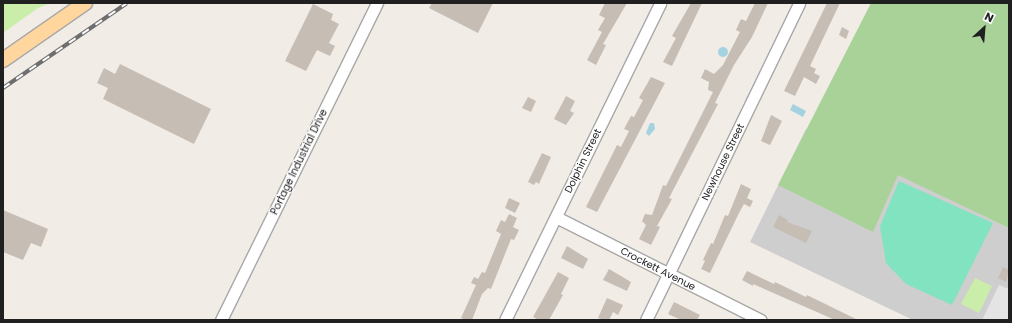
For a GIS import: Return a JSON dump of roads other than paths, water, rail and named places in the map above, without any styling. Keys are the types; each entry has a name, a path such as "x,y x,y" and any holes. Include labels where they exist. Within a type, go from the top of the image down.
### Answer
{"main road":[{"path":"3,60 85,3"}],"street":[{"name":"Portage Industrial Drive","path":"221,320 377,3"},
{"name":"Dolphin Street","path":"505,320 660,3"},
{"name":"Newhouse Street","path":"646,320 799,3"},
{"name":"Crockett Avenue","path":"556,217 761,320"}],"water":[{"path":"723,47 728,52 723,57 718,52"},
{"path":"793,104 806,111 803,117 790,110"},
{"path":"650,123 654,123 655,129 649,136 646,133"}],"railway":[{"path":"3,88 127,3"}]}
